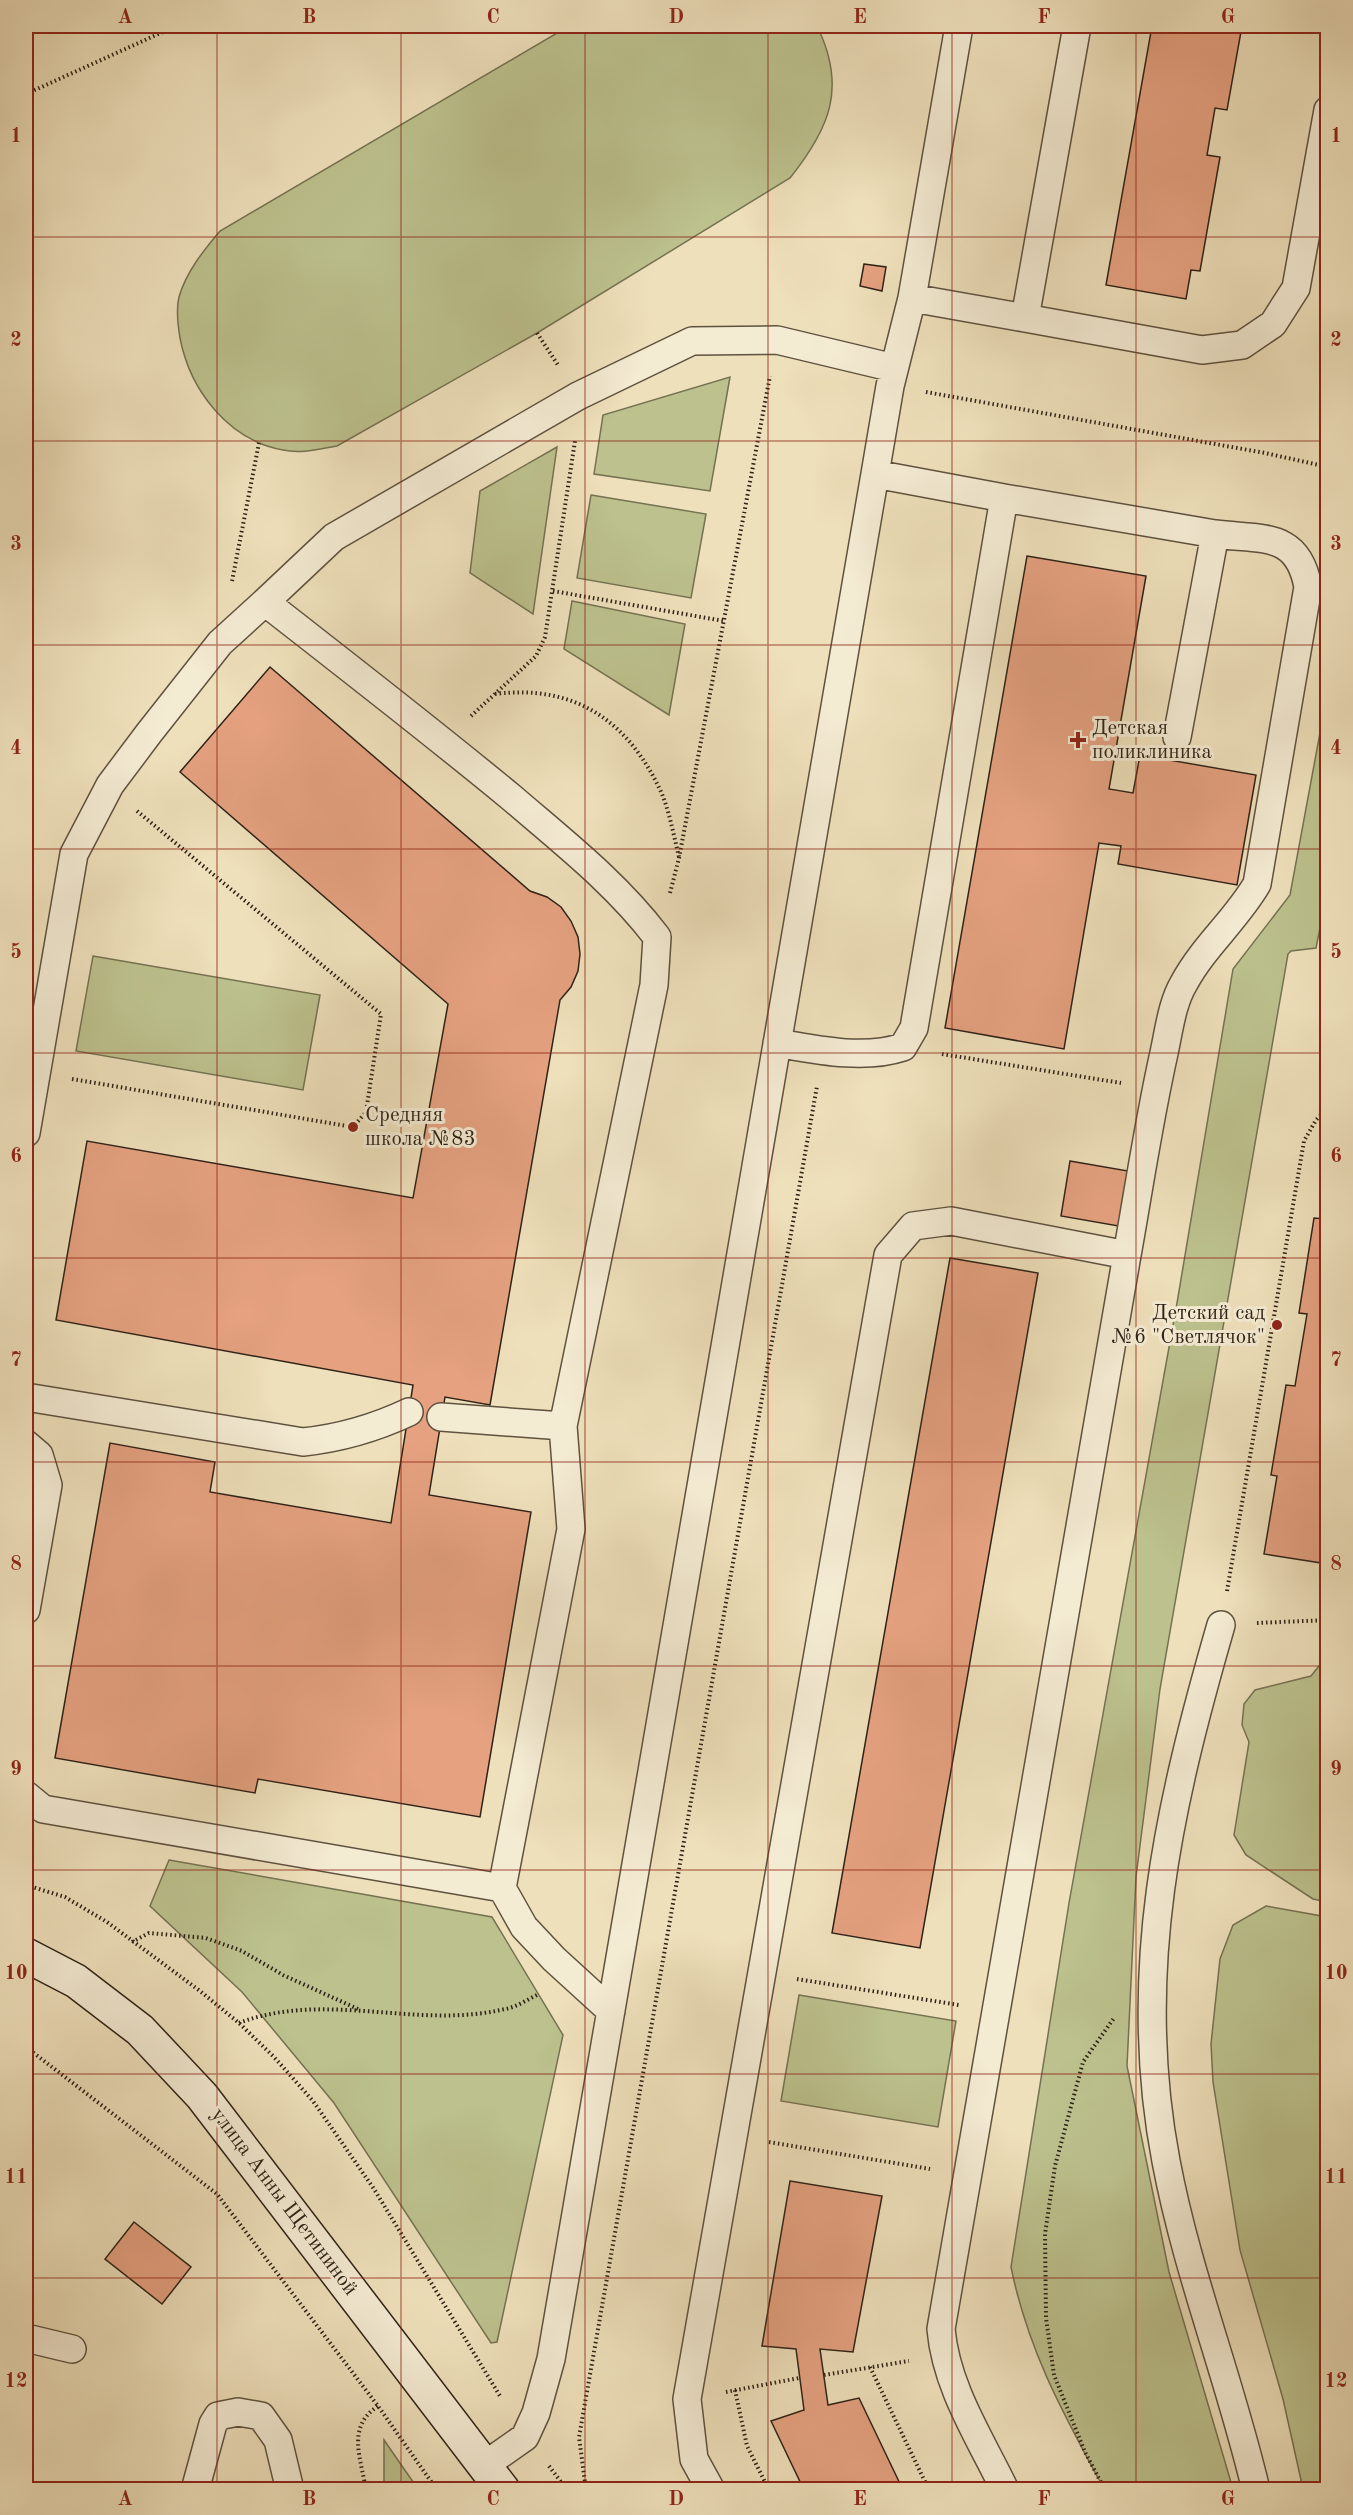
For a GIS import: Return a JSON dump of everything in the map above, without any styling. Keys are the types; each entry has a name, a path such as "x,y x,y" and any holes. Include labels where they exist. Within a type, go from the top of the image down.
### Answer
{"main road":[{"name":"улица Анны Щетининой","path":"30,1961 76,1981 140,2031 202,2096 494,2477"}],"lane":[{"path":"494,2477 525,2437 536,2413 551,2359 875,474 892,377 912,298 958,26"},
{"path":"1025,318 1077,26"},
{"path":"912,298 1202,351 1242,345 1273,324 1296,288 1328,110"},
{"path":"26,1133 74,854 108,788 220,644 334,537 578,396 692,341 777,340 892,377"},
{"path":"875,474 1004,498 1285,544 1297,555 1305,571 1308,587 1257,884 1243,909 1208,946 1183,984 1170,1023 1156,1088 941,2329 943,2355 967,2414 1005,2490"},
{"path":"777,1043 823,1051 886,1053 903,1047 914,1028 1004,498"},
{"path":"1177,737 1215,534"},
{"path":"266,602 444,741 589,862 637,910 657,937 654,985 563,1426 571,1529 502,1888 524,1927 574,1978 611,2011"},
{"path":"711,2490 694,2459 687,2399 888,1255 913,1226 951,1221 1127,1255"},
{"path":"26,1397 303,1442 329,1439 378,1426 409,1412"},
{"path":"441,1417 563,1426"},
{"path":"26,1444 39,1455 48,1485 26,1610"},
{"path":"1221,1625 1180,1777 1160,1885 1152,1964 1151,2059 1166,2161 1192,2271 1236,2412 1256,2490"},
{"path":"26,1795 43,1809 502,1888"},
{"path":"26,2338 72,2349"},
{"path":"195,2490 213,2424 218,2416 238,2412 261,2416 278,2440 290,2490"}],"path":[{"path":"26,94 176,26"},
{"path":"657,937 679,858 777,340"},
{"path":"892,377 1328,467"},
{"path":"444,741 540,650 545,637 553,591 576,429 578,396"},
{"path":"231,585 259,443"},
{"path":"553,591 724,621"},
{"path":"494,694 523,691 547,693 579,702 604,717 622,732 637,750 663,796 679,858"},
{"path":"36,1073 353,1127 366,1112 381,1014 108,788"},
{"path":"1328,1014 1325,1051 1328,1084"},
{"path":"903,1047 1156,1088"},
{"path":"586,2490 579,2437 823,1051"},
{"path":"1328,1108 1316,1120 1304,1141 1221,1625 1328,1620"},
{"path":"26,1885 65,1897 107,1922 201,1991 239,2023 313,2101 374,2189 525,2437 567,2490"},
{"path":"132,1942 149,1933 206,1938 242,1951 283,1975 361,2010"},
{"path":"1105,2490 1085,2452 1054,2375 1046,2318 1044,2234 1055,2166 1083,2062 1152,1964"},
{"path":"761,1972 995,2011"},
{"path":"239,2023 281,2012 361,2010 434,2015 507,2009 574,1978"},
{"path":"26,2047 217,2194 378,2406 437,2490"},
{"path":"732,2136 967,2175"},
{"path":"824,2375 943,2355"},
{"path":"870,2367 929,2490"},
{"path":"687,2399 800,2378"},
{"path":"735,2390 747,2446 769,2490"},
{"path":"366,2490 358,2431 365,2414 378,2406"}],"green space":[{"path":"569,26 817,26 831,68 830,106 824,124 804,160 790,178 537,333 337,446 317,450 283,450 245,436 229,424 202,394 193,376 180,338 178,318 179,297 186,279 220,231"},
{"path":"730,377 710,491 594,474 603,415"},
{"path":"557,447 533,614 470,573 480,491"},
{"path":"591,495 706,514 691,598 577,578"},
{"path":"572,601 685,624 669,715 564,649"},
{"path":"1327,695 1328,888 1316,948 1291,951 1288,954 1160,1689 1136,1877 1127,2066 1169,2272 1233,2489 1104,2489 1061,2408 1037,2355 1018,2298 1011,2267 1069,1903 1177,1303 1233,969 1290,895"},
{"path":"93,956 320,995 303,1090 76,1051"},
{"path":"1327,1656 1327,1902 1313,1899 1246,1855 1234,1835 1249,1742 1242,1725 1244,1704 1255,1690 1311,1676"},
{"path":"169,1860 492,1917 563,2035 497,2342 491,2343 334,2103 242,1992 150,1906"},
{"path":"1266,1906 1327,1917 1327,2489 1303,2489 1283,2399 1240,2250 1213,2082 1211,2044 1220,1959 1233,1925"},
{"path":"799,1995 956,2021 938,2127 781,2101"},
{"path":"384,2440 418,2489 384,2489"}],"building":[{"path":"1152,26 1242,26 1227,110 1215,108 1207,155 1220,157 1200,271 1191,270 1186,299 1106,285"},
{"path":"864,264 886,267 882,291 860,286"},
{"path":"1027,556 1146,576 1109,789 1133,793 1140,755 1256,775 1237,885 1118,864 1121,846 1099,843 1064,1049 945,1028"},
{"path":"270,667 530,891 547,897 561,907 578,937 580,954 578,971 571,987 560,1000 490,1405 445,1397 429,1495 531,1512 480,1817 258,1779 255,1793 55,1758 110,1443 215,1462 210,1492 391,1523 413,1385 56,1320 87,1141 413,1198 448,1004 180,772"},
{"path":"1070,1161 1134,1172 1124,1227 1061,1216"},
{"path":"1328,1209 1328,1564 1264,1554 1277,1476 1271,1475 1286,1385 1295,1386 1307,1314 1299,1313 1314,1218 1326,1219"},
{"path":"950,1258 1038,1273 920,1948 832,1933"},
{"path":"790,2181 882,2196 853,2352 820,2349 828,2405 859,2398 903,2490 804,2490 771,2421 804,2410 796,2349 762,2346"},
{"path":"134,2222 191,2267 162,2304 105,2259"}],"place":[{"name":"Детская поликлиника","path":"1078,740"},
{"name":"Средняя школа №83","path":"353,1127"},
{"name":"Детский сад №6 \"Светлячок\"","path":"1277,1325"}]}
